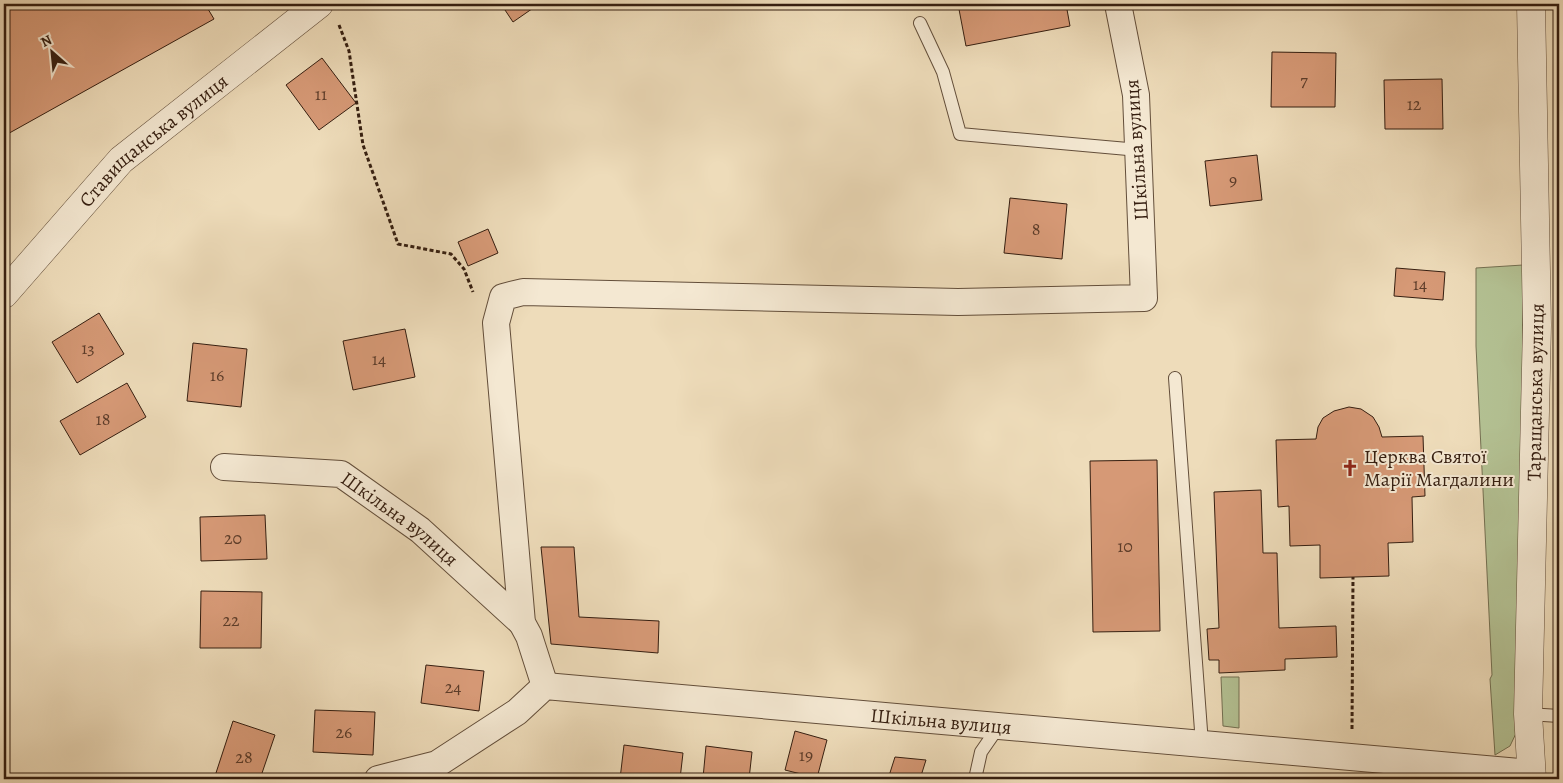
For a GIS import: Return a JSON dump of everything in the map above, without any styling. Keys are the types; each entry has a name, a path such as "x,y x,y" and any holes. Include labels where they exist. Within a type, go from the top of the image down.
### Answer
{"street":[{"name":"Шкільна вулиця","path":"522,623 496,323 503,297 523,292 958,302 1144,298 1136,96 1118,4"},
{"name":"Таращанська вулиця","path":"1531,4 1537,325 1528,714 1532,776"},
{"name":"Ставищанська вулиця","path":"4,294 121,160 328,12"},
{"name":"Шкільна вулиця","path":"224,467 341,474 420,530 522,623"},
{"path":"378,779 438,764 517,712 545,686 529,636 522,623"},
{"name":"Шкільна вулиця","path":"545,686 1352,757 1532,776"}],"lane":[{"path":"920,23 943,72 960,134 1138,150"},
{"path":"1175,378 1202,744"},
{"path":"1528,714 1559,716"},
{"path":"975,779 981,752 999,726"}],"path":[{"path":"328,12 349,51 364,145 398,244 451,254 464,269 474,293"},
{"path":"1352,757 1353,578"}],"green space":[{"path":"1523,265 1519,727 1510,746 1495,755 1476,346 1476,268"},
{"path":"1221,677 1239,677 1239,728 1223,726"}],"building":[{"path":"18,4 205,4 214,19 4,136 4,12"},
{"path":"501,4 539,4 513,22"},
{"path":"958,4 1066,4 1070,26 966,46"},
{"path":"1272,52 1336,53 1335,107 1271,107"},
{"path":"322,58 356,103 319,130 286,85"},
{"path":"1442,79 1443,129 1385,129 1384,80"},
{"path":"1257,155 1262,200 1210,206 1205,161"},
{"path":"1010,198 1067,204 1062,259 1004,253"},
{"path":"488,229 498,253 468,266 458,242"},
{"path":"1396,268 1445,272 1443,300 1394,296"},
{"path":"99,313 124,354 77,383 52,342"},
{"path":"405,329 415,377 353,390 343,341"},
{"path":"193,343 247,349 241,407 187,401"},
{"path":"127,383 146,417 80,455 60,421"},
{"name":"Церква Святої Марії Магдалини","path":"1349,407 1361,409 1373,417 1382,437 1423,436 1425,496 1412,497 1413,542 1388,543 1389,576 1320,578 1320,545 1290,546 1289,506 1278,507 1276,440 1316,439 1318,427 1323,418 1334,411"},
{"path":"1157,460 1160,631 1093,632 1090,461"},
{"path":"1261,490 1263,553 1277,553 1279,628 1336,626 1337,657 1285,659 1285,670 1219,673 1219,660 1209,660 1207,629 1219,628 1214,492"},
{"path":"265,515 267,559 201,561 200,517"},
{"path":"541,547 574,547 579,617 659,621 658,653 551,644"},
{"path":"201,591 262,592 261,648 200,648"},
{"path":"426,665 484,671 479,711 421,703"},
{"path":"315,710 375,712 373,755 313,752"},
{"path":"233,721 275,735 260,779 214,779"},
{"path":"795,731 827,740 817,778 785,770"},
{"path":"624,745 683,753 680,779 620,779"},
{"path":"706,746 752,752 749,779 703,778"},
{"path":"895,757 926,760 920,779 888,779"},
{"path":"556,774 556,779 518,779 518,778"}],"place":[{"name":"Церква Святої Марії Магдалини","path":"1350,468"}]}
